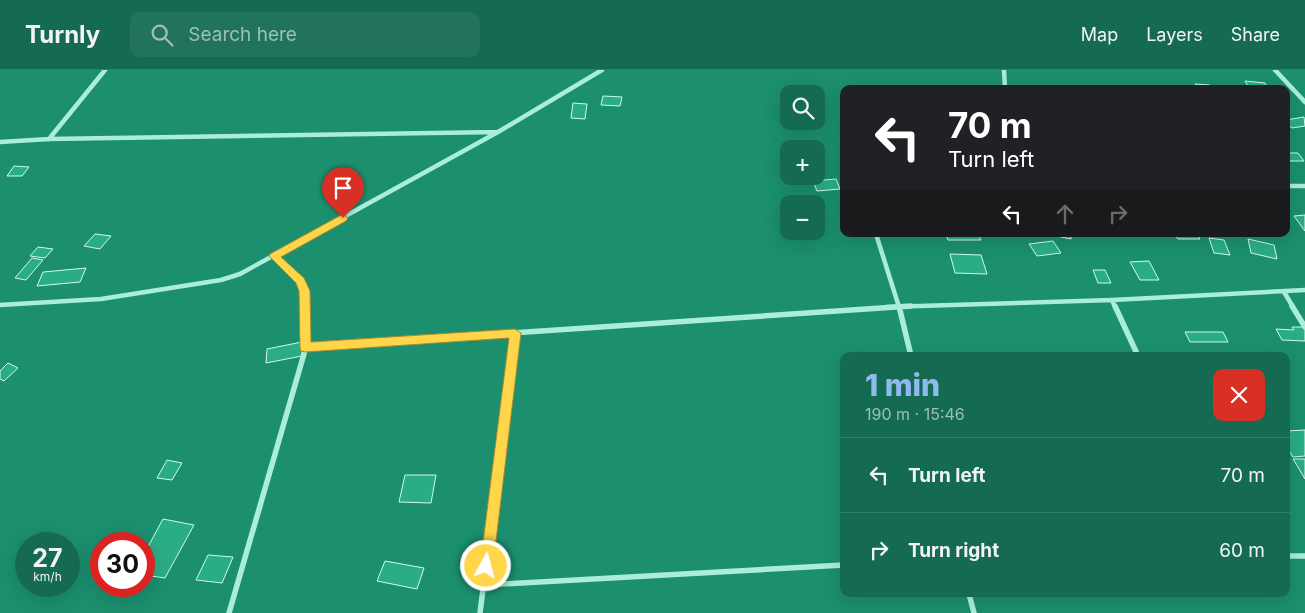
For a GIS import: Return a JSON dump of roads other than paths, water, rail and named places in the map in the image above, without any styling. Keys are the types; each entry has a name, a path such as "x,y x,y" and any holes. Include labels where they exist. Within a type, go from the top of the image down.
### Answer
{"street":[{"path":"48,139 105,70"},
{"path":"0,305 101,299 221,280 240,274 498,132 602,70"},
{"path":"1004,70 1005,85"},
{"path":"1275,70 1289,85"},
{"path":"1290,86 1305,102"},
{"path":"0,142 48,139 498,132"},
{"path":"1290,186 1305,186"},
{"path":"877,237 900,306 911,352"},
{"path":"229,613 306,348 305,291 300,281 274,256"},
{"path":"306,348 900,306 1112,300 1305,290"},
{"path":"1284,292 1305,327"},
{"path":"1112,300 1136,352"},
{"path":"480,613 515,333"},
{"path":"1290,556 1305,556"},
{"path":"484,585 840,565"},
{"path":"970,597 974,613"}]}
